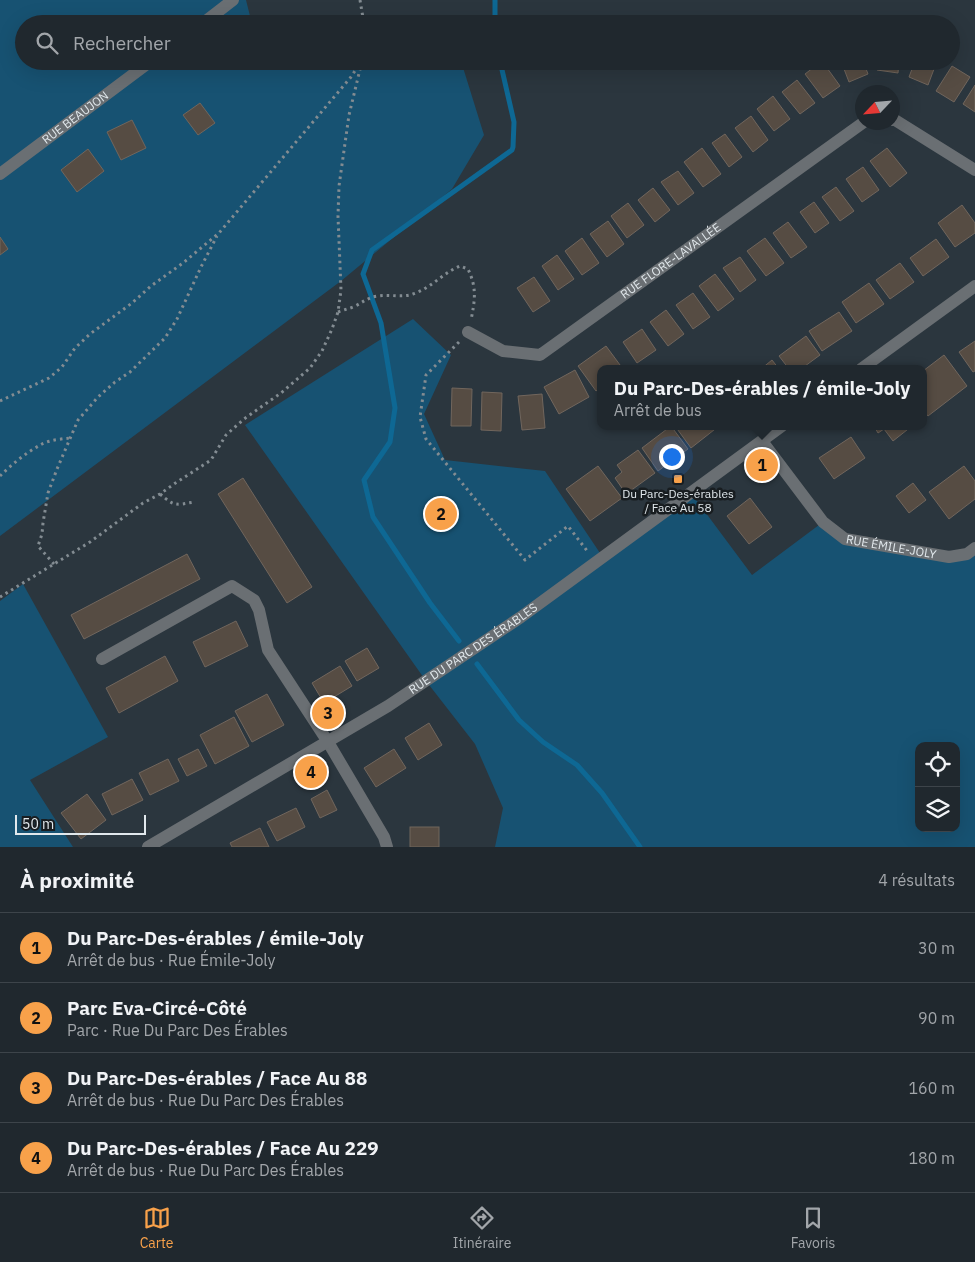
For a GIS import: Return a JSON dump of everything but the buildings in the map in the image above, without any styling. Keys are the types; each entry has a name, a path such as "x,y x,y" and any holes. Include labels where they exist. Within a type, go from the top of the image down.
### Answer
{"street":[{"path":"214,15 234,0"},
{"name":"RUE BEAUJON","path":"0,174 139,70"},
{"path":"900,123 975,170"},
{"name":"RUE FLORE-LAVALLÉE","path":"468,332 503,351 540,355 855,128"},
{"path":"866,365 975,286"},
{"name":"RUE DU PARC DES ÉRABLES","path":"148,847 403,696 521,617 777,430"},
{"name":"RUE ÉMILE-JOLY","path":"762,441 823,522 845,539 949,557 967,554 975,548"},
{"path":"102,659 232,586 254,600 259,610 268,650 328,742 384,837 387,847"}],"path":[{"path":"360,0 362,15"},
{"path":"0,401 49,378 62,367 74,348 90,334 219,233 355,70"},
{"path":"0,597 90,542 143,503 160,494 210,460 226,435 310,368 322,351 338,312 341,290 338,216 340,186 348,115 359,70"},
{"path":"54,564 38,546 42,534 42,523 48,493 78,420 98,397 130,372 165,338 177,319 219,233"},
{"path":"338,312 376,296 407,296 414,294 451,270 460,266 468,269 473,279 475,290 468,332 426,375 420,417 426,439 526,560 568,526 596,563"},
{"path":"0,476 23,456 43,444 70,438"},
{"path":"160,494 176,506 194,502"}],"shaded area":[{"path":"0,0 246,0 250,15 15,15 15,70 464,70 484,135 452,189 341,281 0,536"},
{"path":"413,319 451,355 424,414 445,460 545,471 602,556 691,493 752,575 823,522 845,539 949,557 975,548 975,847 495,847 503,808 475,744 426,681 245,425"},
{"path":"23,584 108,737 30,780 73,847 0,847 0,601"}],"waterway":[{"path":"495,0 495,15"},
{"path":"459,641 430,603 373,517 364,480 390,442 395,408 381,323 363,274 372,250 512,150 514,122 502,70"},
{"path":"477,664 519,720 543,742 577,765 602,793 640,847"}],"place":[{"name":"Du Parc-Des-érables / émile-Joly","path":"762,465"},
{"name":"Du Parc-Des-érables / Face Au 58","path":"678,479"},
{"name":"Parc Eva-Circé-Côté","path":"441,514"},
{"name":"Du Parc-Des-érables / Face Au 88","path":"328,713"},
{"name":"Du Parc-Des-érables / Face Au 229","path":"311,772"}]}
